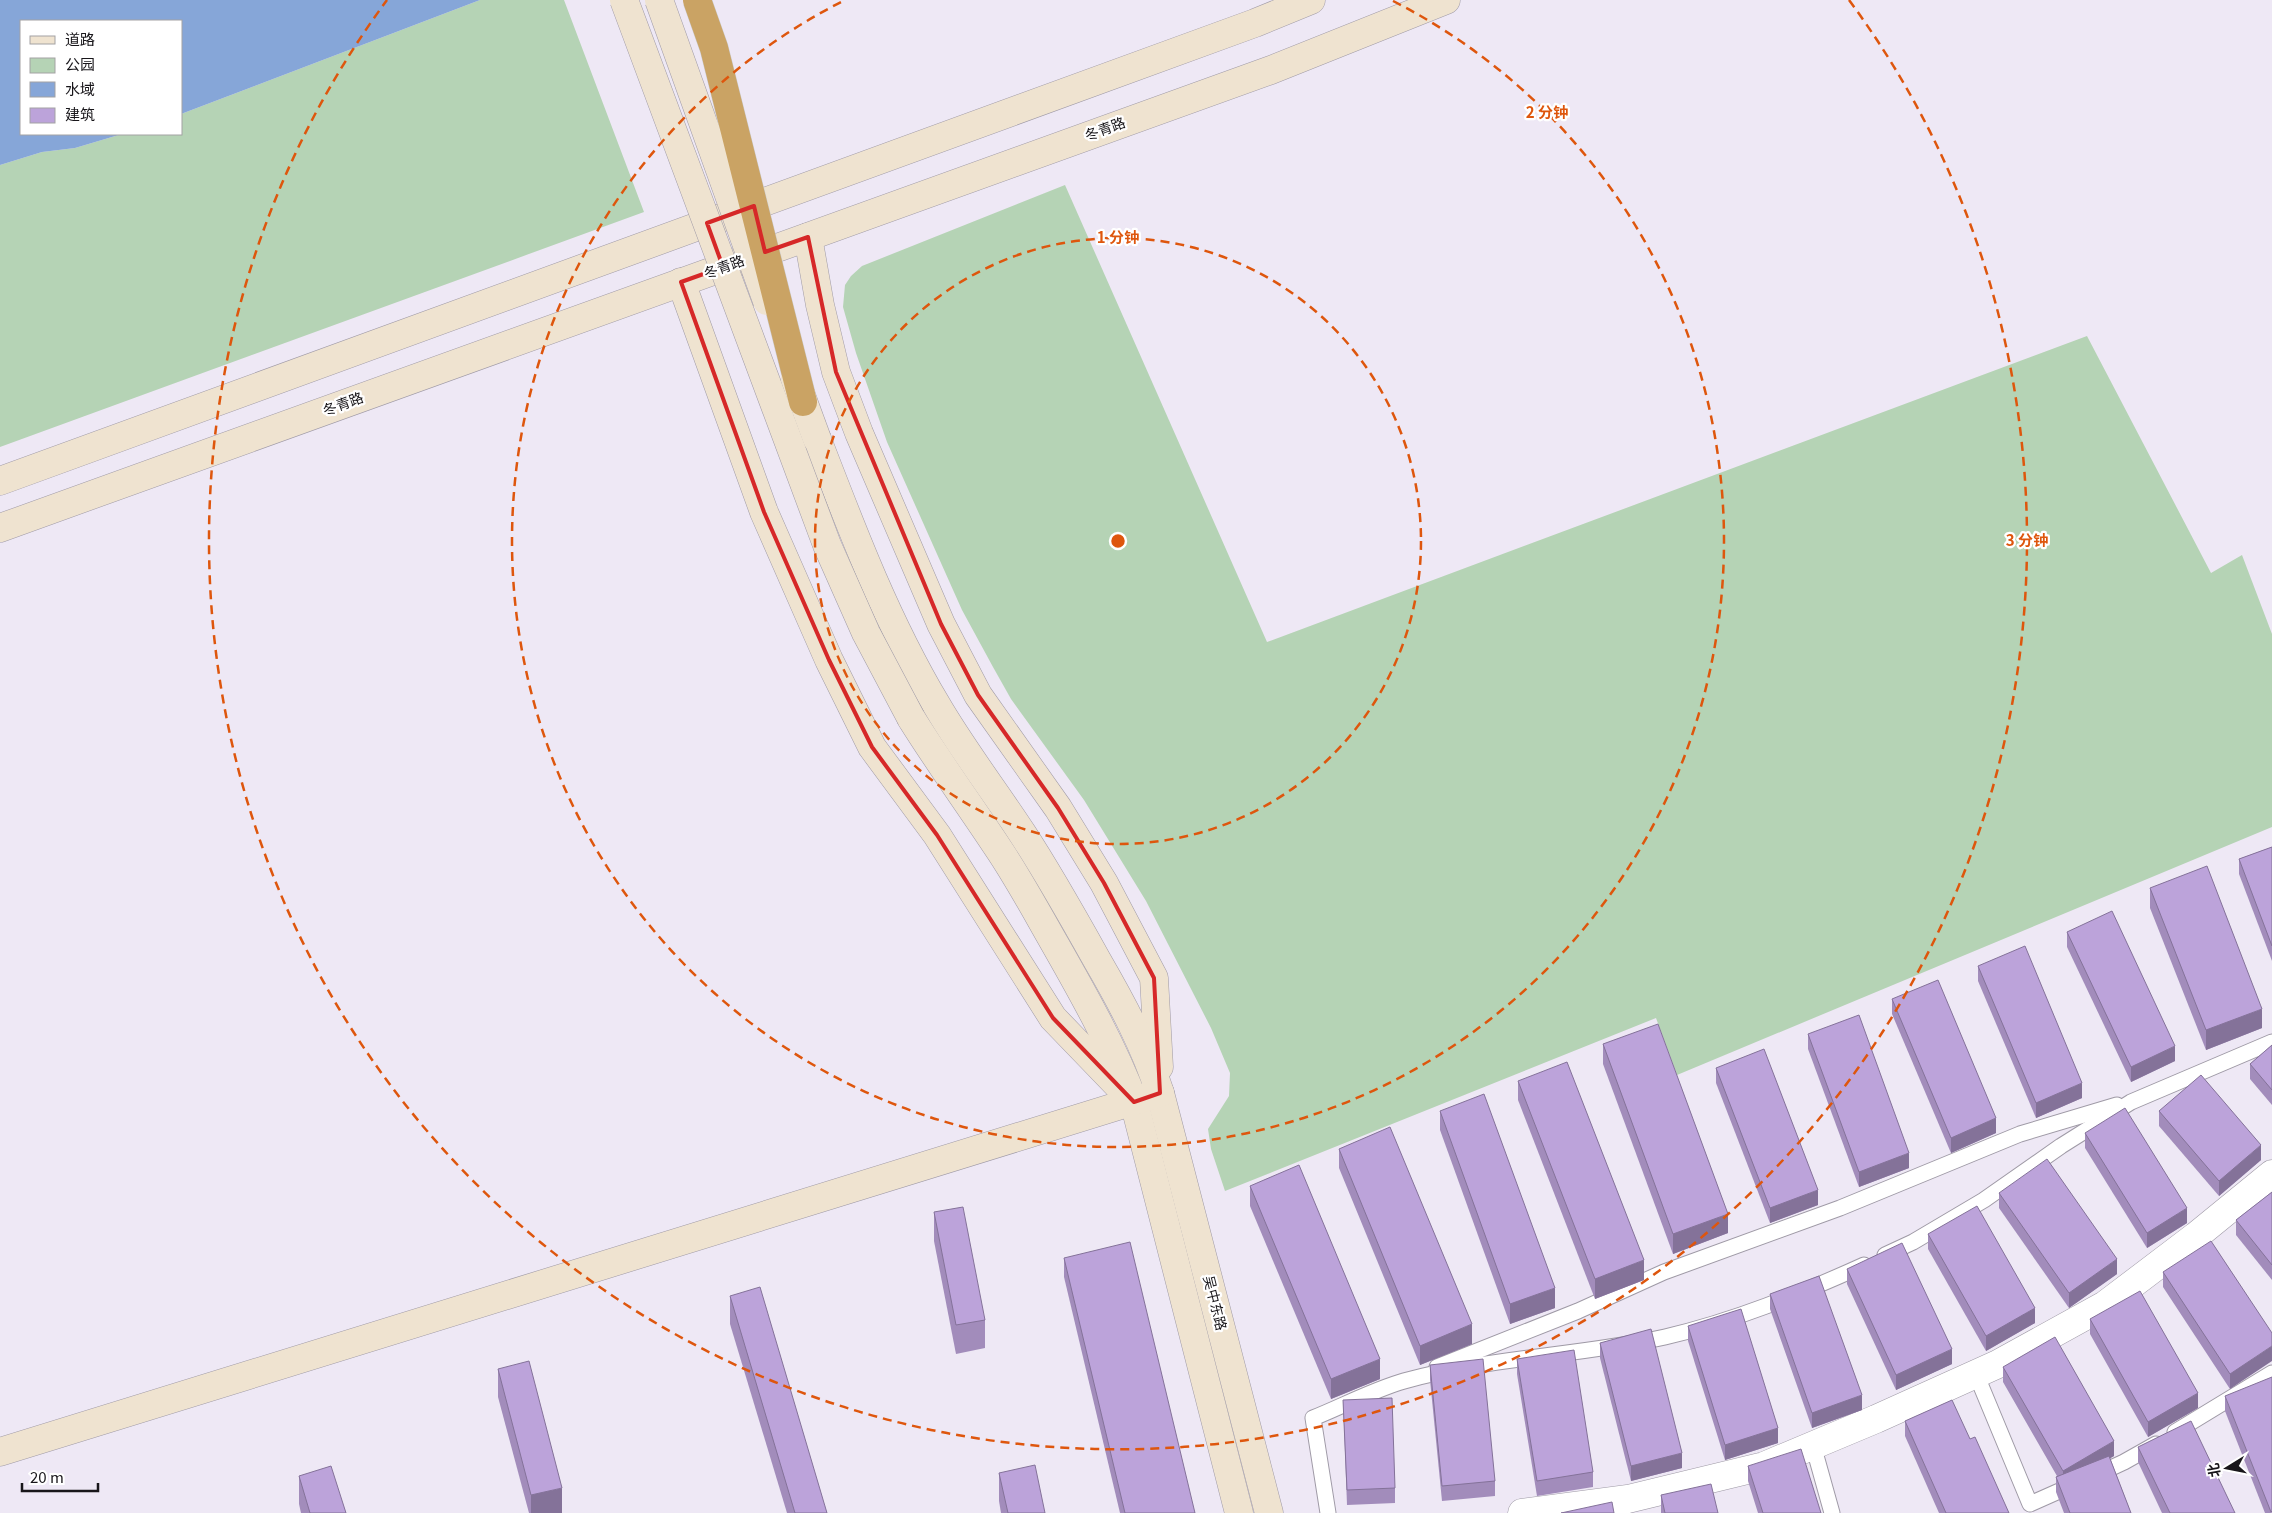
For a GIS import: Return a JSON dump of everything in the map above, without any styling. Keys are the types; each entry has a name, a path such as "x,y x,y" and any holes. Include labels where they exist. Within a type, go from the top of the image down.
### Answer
{"highway":[{"path":"697,0 714,48 803,402"}],"main road":[{"name":"吴中东路","path":"624,0 827,545 866,633 911,718 936,758 999,849 1028,896 1110,1044 1134,1102 1239,1513"},
{"path":"659,0 803,402 875,586 908,655 936,704 1053,882 1137,1034 1160,1093"},
{"path":"0,481 1236,30 1311,0"},
{"name":"冬青路","path":"0,528 1271,70 1446,0"},
{"path":"808,237 820,304 836,372 859,433 941,624 978,695 1058,808 1104,883 1154,978 1160,1093"},
{"path":"681,282 764,512 829,660 872,747 942,843 1053,1018 1134,1102"},
{"name":"吴中东路","path":"1160,1093 1269,1513"},
{"path":"0,1452 1160,1093"}],"street":[{"path":"1522,1513 1628,1499 1764,1466 1976,1374 2105,1306 2196,1236 2272,1174"}],"lane":[{"path":"1328,1513 1312,1418 1578,1310 1664,1272 1840,1208 2020,1134 2131,1102 2272,1042"},
{"path":"1403,1382 1496,1362 1582,1352 1666,1337 1750,1312 1831,1280 1913,1242 1984,1200 2062,1146 2131,1102"},
{"path":"1976,1374 2030,1504 2124,1462 2272,1373"},
{"path":"1813,1446 1832,1513"}],"highlighted area":[{"path":"754,206 765,252 808,237 836,372 941,624 978,695 1058,808 1104,883 1154,978 1160,1093 1134,1102 1053,1018 937,835 872,747 829,660 764,512 681,282 723,267 707,223"}],"green space":[{"path":"480,0 564,0 644,212 0,447 0,165 42,152 75,148 119,135 182,135 182,114"},
{"path":"1065,185 1267,642 2087,336 2211,573 2242,555 2272,634 2272,827 1677,1075 1656,1018 1225,1191 1211,1149 1208,1129 1229,1096 1230,1073 1211,1028 1146,901 1084,800 1011,699 962,610 887,442 856,353 843,307 845,285 851,276 862,266"}],"water":[{"path":"0,0 480,0 182,114 182,20 20,20 20,135 119,135 75,148 42,152 0,165"}],"building":[{"path":"2272,847 2272,946 2239,859"},
{"path":"2207,866 2262,1009 2206,1030 2150,888"},
{"path":"2112,911 2175,1046 2131,1067 2067,932"},
{"path":"2025,946 2082,1083 2036,1103 1978,966"},
{"path":"1938,980 1996,1118 1951,1138 1892,999"},
{"path":"1859,1015 1909,1153 1859,1172 1808,1034"},
{"path":"1658,1024 1728,1214 1673,1234 1603,1044"},
{"path":"2272,1045 2272,1090 2250,1064"},
{"path":"1764,1049 1818,1190 1770,1208 1716,1068"},
{"path":"1567,1062 1644,1260 1595,1279 1518,1081"},
{"path":"2201,1075 2261,1145 2219,1181 2159,1111"},
{"path":"1484,1094 1555,1288 1510,1304 1440,1111"},
{"path":"2125,1108 2187,1208 2147,1233 2085,1133"},
{"path":"1390,1127 1472,1324 1420,1346 1339,1149"},
{"path":"2047,1159 2117,1259 2069,1293 1999,1193"},
{"path":"1299,1165 1380,1359 1331,1379 1250,1186"},
{"path":"2272,1192 2272,1265 2236,1220"},
{"path":"1977,1206 2035,1308 1986,1336 1928,1234"},
{"path":"963,1207 985,1320 956,1325 934,1212"},
{"path":"2211,1241 2272,1333 2272,1346 2230,1374 2163,1272"},
{"path":"1130,1242 1195,1513 1125,1513 1064,1258"},
{"path":"1902,1243 1952,1349 1896,1375 1847,1269"},
{"path":"1819,1276 1862,1395 1812,1413 1770,1294"},
{"path":"760,1287 827,1513 795,1513 730,1296"},
{"path":"2140,1291 2198,1393 2148,1422 2090,1319"},
{"path":"1741,1309 1778,1428 1725,1445 1688,1326"},
{"path":"1651,1329 1682,1453 1631,1466 1600,1343"},
{"path":"2055,1337 2114,1441 2063,1471 2003,1367"},
{"path":"1574,1350 1593,1472 1537,1481 1517,1359"},
{"path":"1483,1359 1495,1481 1442,1486 1430,1365"},
{"path":"529,1361 562,1488 531,1495 498,1369"},
{"path":"2272,1377 2272,1511 2271,1512 2225,1396"},
{"path":"1392,1398 1395,1488 1347,1490 1343,1400"},
{"path":"1952,1400 1970,1439 1975,1437 2009,1513 1946,1513 1905,1421"},
{"path":"2191,1421 2235,1513 2170,1513 2138,1447"},
{"path":"1801,1449 1821,1513 1763,1513 1748,1466"},
{"path":"2109,1456 2131,1513 2070,1513 2056,1477"},
{"path":"1035,1465 1045,1513 1008,1513 999,1473"},
{"path":"331,1466 346,1513 310,1513 299,1476"},
{"path":"1711,1484 1718,1513 1665,1513 1661,1495"},
{"path":"1612,1502 1614,1513 1561,1513"}]}
